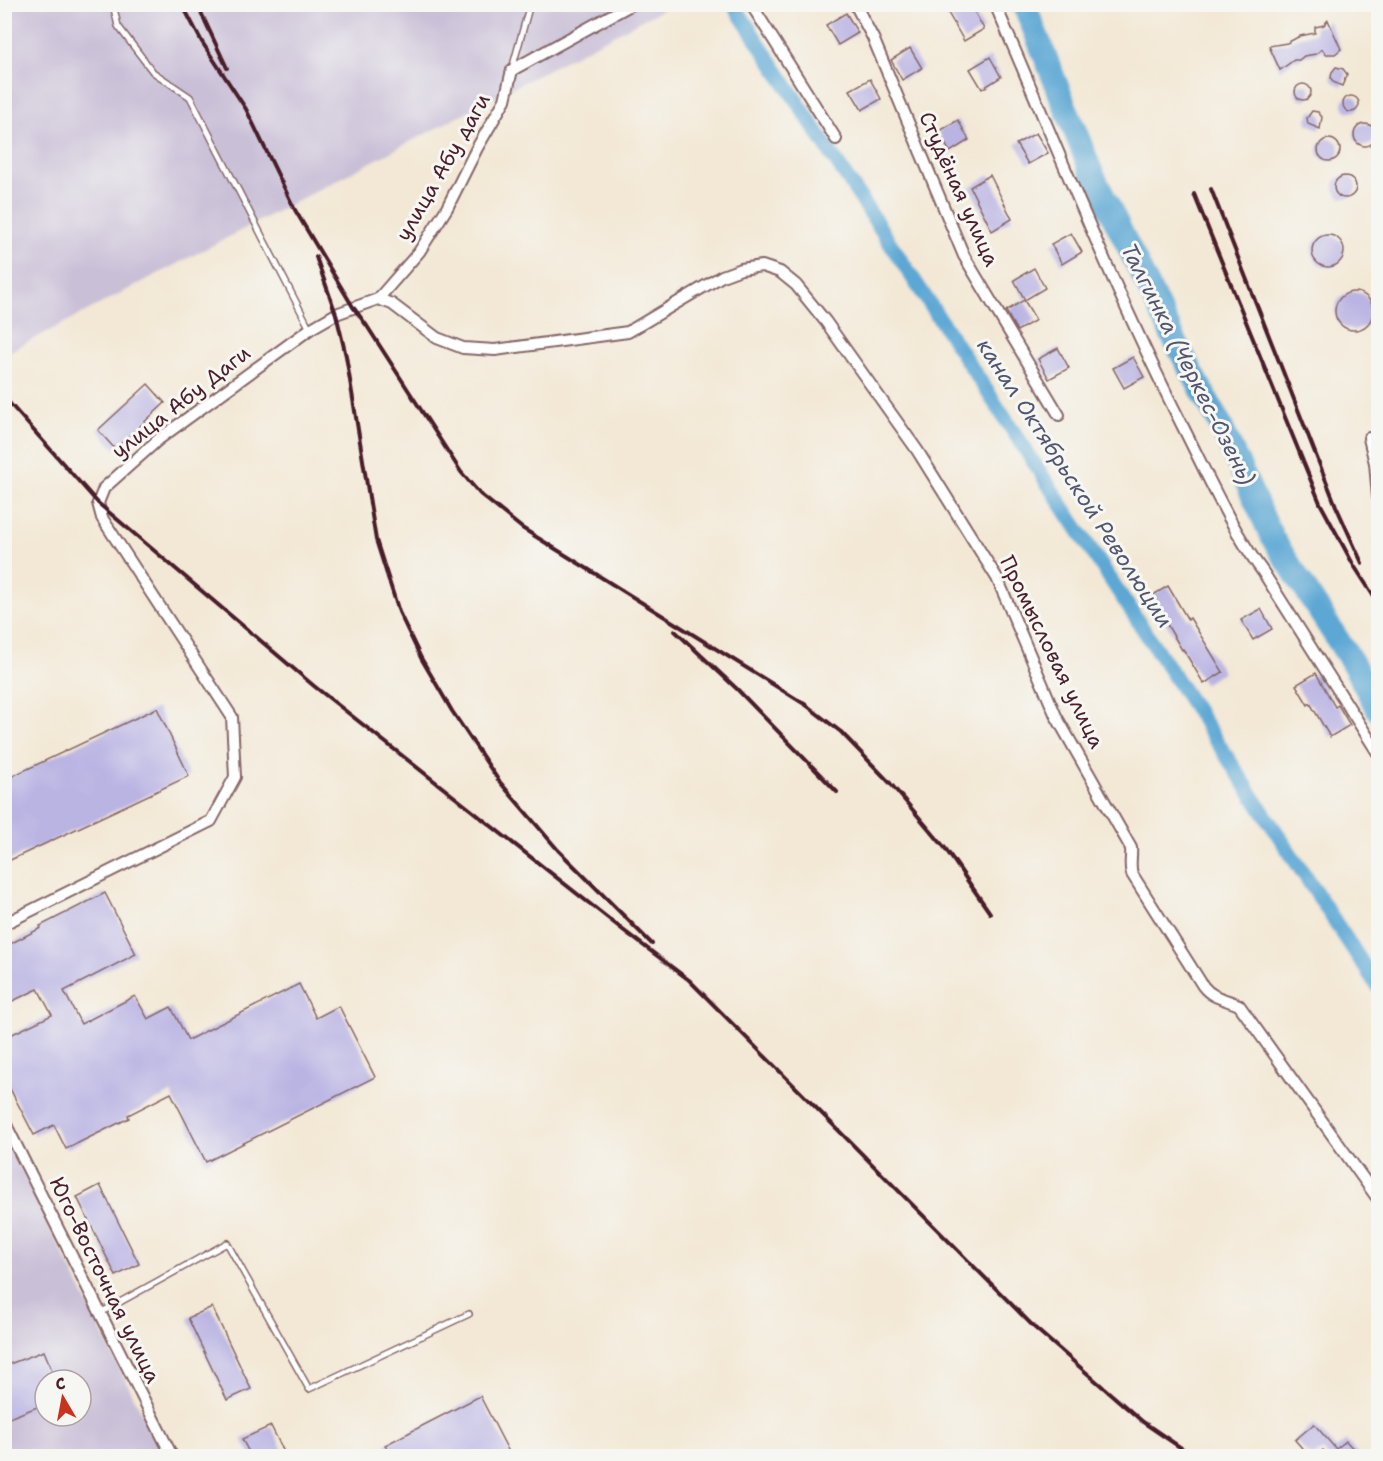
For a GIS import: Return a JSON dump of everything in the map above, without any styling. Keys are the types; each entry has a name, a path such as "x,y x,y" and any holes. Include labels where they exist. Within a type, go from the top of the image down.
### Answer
{"street":[{"path":"512,70 632,4"},
{"path":"751,4 836,139"},
{"name":"Студёная улица","path":"855,4 873,38 964,256 1059,415"},
{"path":"995,4 1144,349 1212,484 1248,551 1378,753"},
{"name":"улица Абу даги","path":"378,299 419,252 447,208 477,148 505,100 512,70"},
{"name":"Промысловая улица","path":"378,299 392,304 437,338 463,348 495,350 628,332 722,276 741,269 762,266 780,272 796,285 826,322 917,450 997,578 1056,716 1131,848 1132,874 1203,986 1217,998 1239,1005 1378,1199"},
{"name":"улица Абу Даги","path":"4,924 211,821 235,777 232,717 102,518 98,503 104,488 159,439 310,329 336,314 378,299"},
{"path":"1369,438 1375,463 1378,497"},
{"name":"Юго-Восточная улица","path":"4,1121 172,1456"}],"lane":[{"path":"113,4 118,26 153,72 190,97 310,329"},
{"path":"512,70 530,4"},
{"path":"100,1313 227,1243 309,1389 469,1314"}],"shaded area":[{"path":"5,5 671,5 5,354"},
{"path":"5,1136 163,1456 5,1456"}],"building":[{"path":"943,4 970,4 984,29 964,41"},
{"path":"846,13 858,33 838,45 826,25"},
{"path":"1328,20 1341,49 1335,54 1326,54 1322,49 1316,54 1294,60 1280,70 1269,46 1287,43 1300,36 1315,33 1315,27 1324,25"},
{"path":"910,48 922,68 902,80 891,60"},
{"path":"990,57 1001,77 982,89 970,69"},
{"path":"1336,67 1343,69 1347,74 1342,86 1333,82 1331,78"},
{"path":"870,79 881,99 862,110 850,90"},
{"path":"1303,84 1309,86 1311,92 1309,98 1303,100 1297,98 1295,92 1297,86"},
{"path":"1351,96 1357,98 1359,104 1357,110 1351,112 1345,110 1343,104 1345,98"},
{"path":"1312,111 1318,112 1322,117 1320,129 1308,124 1307,118"},
{"path":"958,120 969,140 950,152 938,132"},
{"path":"1361,124 1369,124 1376,131 1376,139 1369,146 1361,146 1354,139 1354,131"},
{"path":"1036,133 1048,153 1028,164 1016,144"},
{"path":"1329,139 1337,142 1340,150 1337,158 1329,161 1321,158 1318,150 1321,142"},
{"path":"990,175 1012,219 992,231 970,187"},
{"path":"1345,176 1353,179 1356,187 1353,195 1345,198 1337,195 1334,187 1337,179"},
{"path":"1071,233 1082,252 1062,264 1051,244"},
{"path":"1328,235 1339,240 1344,251 1339,262 1328,267 1317,262 1312,251 1317,240"},
{"path":"1034,268 1045,288 1025,300 1014,280"},
{"path":"1354,292 1367,298 1373,311 1367,324 1354,330 1341,324 1335,311 1341,298"},
{"path":"1024,300 1036,320 1017,331 1006,311"},
{"path":"1058,348 1069,368 1049,379 1038,359"},
{"path":"1133,357 1144,377 1124,388 1113,368"},
{"path":"148,384 165,403 115,449 98,430"},
{"path":"1168,586 1223,672 1204,684 1162,616 1160,618 1148,598"},
{"path":"1261,609 1272,629 1253,640 1241,620"},
{"path":"1316,673 1335,707 1338,705 1350,725 1330,737 1310,703 1308,705 1296,685"},
{"path":"157,708 189,776 4,863 4,780"},
{"path":"105,893 136,954 64,991 81,1024 135,996 148,1019 171,1007 188,1040 299,984 316,1018 339,1006 375,1077 206,1162 171,1093 128,1115 129,1118 66,1149 54,1125 34,1135 4,1077 4,1038 52,1015 38,989 4,1005 4,947"},
{"path":"100,1185 139,1264 116,1276 77,1197"},
{"path":"212,1307 251,1389 227,1400 188,1318"},
{"path":"44,1351 51,1368 33,1368 33,1409 4,1420 4,1366"},
{"path":"480,1396 511,1456 391,1456 385,1445"},
{"path":"1314,1424 1336,1449 1346,1441 1360,1456 1328,1456 1323,1450 1316,1456 1309,1456 1295,1440"},
{"path":"271,1426 286,1456 251,1456 242,1439"}],"waterway":[{"name":"канал Октябрьской Революции","path":"733,4 1378,987"},
{"name":"Талгинка (Черкес-Озень)","path":"1024,4 1091,171 1176,343 1218,420 1273,539 1352,662 1378,710"}],"railway":[{"path":"182,4 202,42 246,109 295,210 353,307 461,472 480,494 522,528 806,705 841,732 890,783 945,848 990,913"},
{"path":"197,4 227,68"},
{"path":"1211,189 1336,506 1362,563"},
{"path":"1194,194 1320,503 1353,564 1378,603"},
{"path":"316,257 336,314 346,356 376,540 399,612 421,658 452,711 499,781 558,850 652,944"},
{"path":"4,397 98,503 314,686 689,980 1035,1328 1143,1422 1193,1456"},
{"path":"675,631 737,689 837,792"}]}
